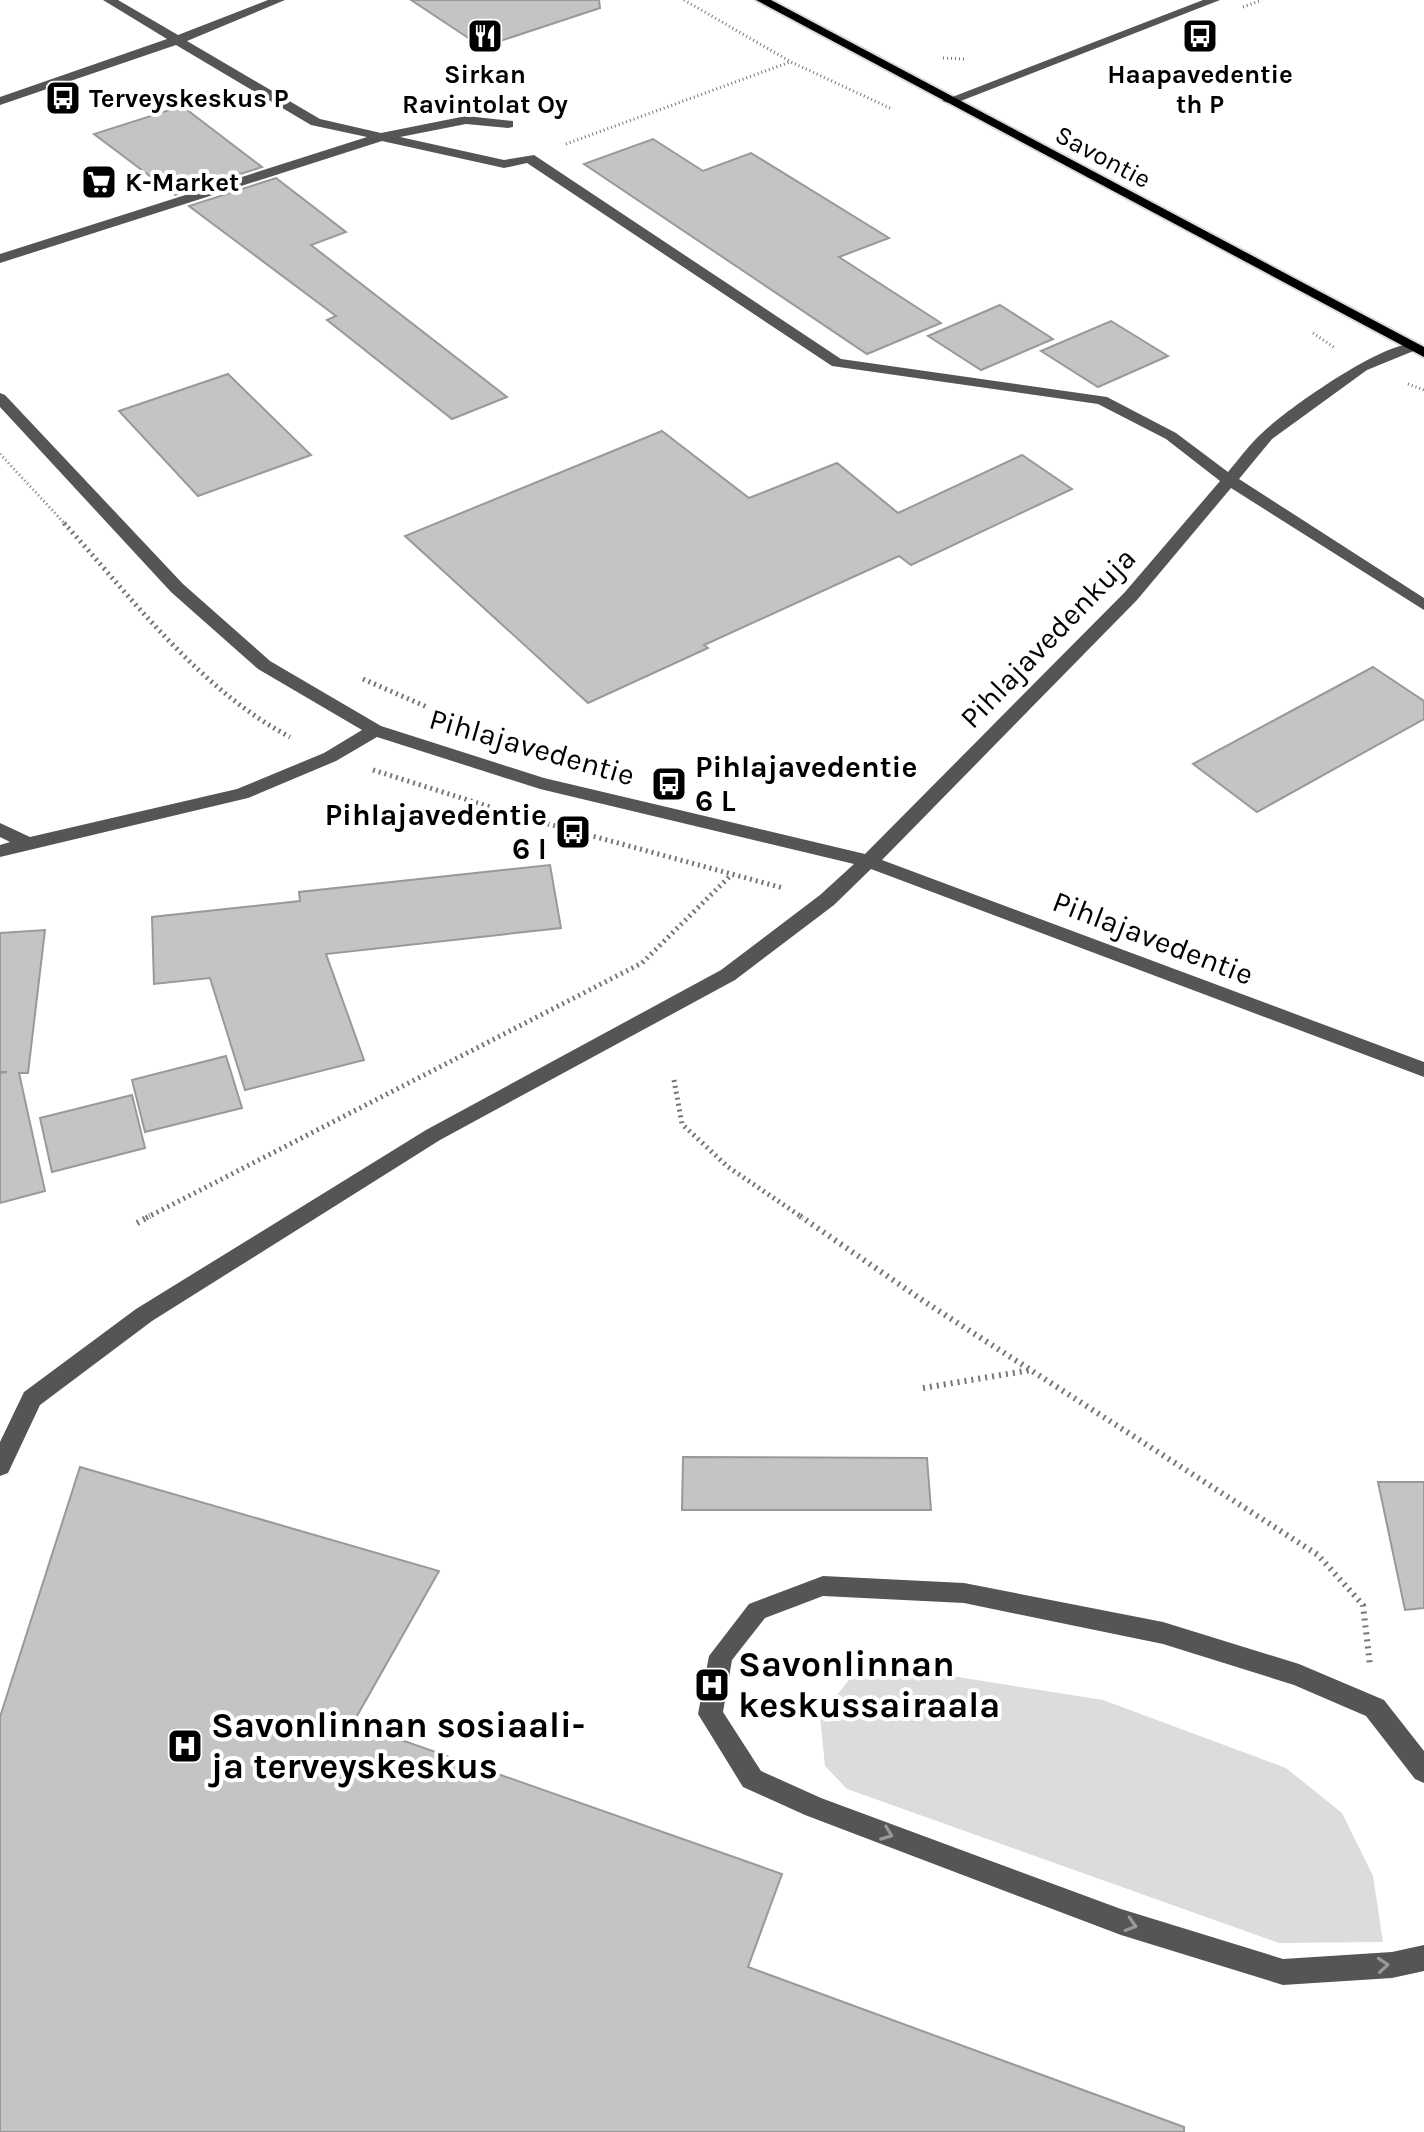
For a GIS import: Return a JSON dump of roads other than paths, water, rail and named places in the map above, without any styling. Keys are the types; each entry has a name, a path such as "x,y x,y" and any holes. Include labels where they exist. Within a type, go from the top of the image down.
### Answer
{"main road":[{"name":"Savontie","path":"762,0 1417,350"}],"street":[{"path":"109,0 180,39 316,122 504,164 529,158 837,363 1102,400 1171,436 1229,480 1424,605"},
{"path":"0,101 180,39 279,0"},
{"path":"948,101 1214,0"},
{"path":"0,259 384,136 466,120 508,124"},
{"name":"Pihlajavedenkuja","path":"0,1466 32,1399 144,1315 433,1135 728,975 827,900 897,835 1131,596 1267,436 1362,367 1417,350"},
{"name":"Pihlajavedentie","path":"0,398 177,588 264,665 375,730 540,783 867,861 1424,1070"},
{"path":"0,851 242,794 330,757 375,730"},
{"path":"0,829 28,844"},
{"path":"1424,1771 1375,1708 1299,1675 1163,1633 964,1593 823,1586 757,1611 721,1656 710,1714 752,1779 814,1807 1121,1922 1283,1972 1392,1965 1424,1958"}],"place":[{"name":"Sirkan Ravintolat Oy","path":"485,36"},
{"name":"Haapavedentie th P","path":"1200,36"},
{"name":"Terveyskeskus P","path":"63,98"},
{"name":"K-Market","path":"99,182"},
{"name":"Pihlajavedentie 6 L","path":"669,784"},
{"name":"Pihlajavedentie 6 I","path":"573,832"},
{"name":"Savonlinnan keskussairaala","path":"712,1685"},
{"name":"Savonlinnan sosiaali- ja terveyskeskus","path":"185,1746"}]}
